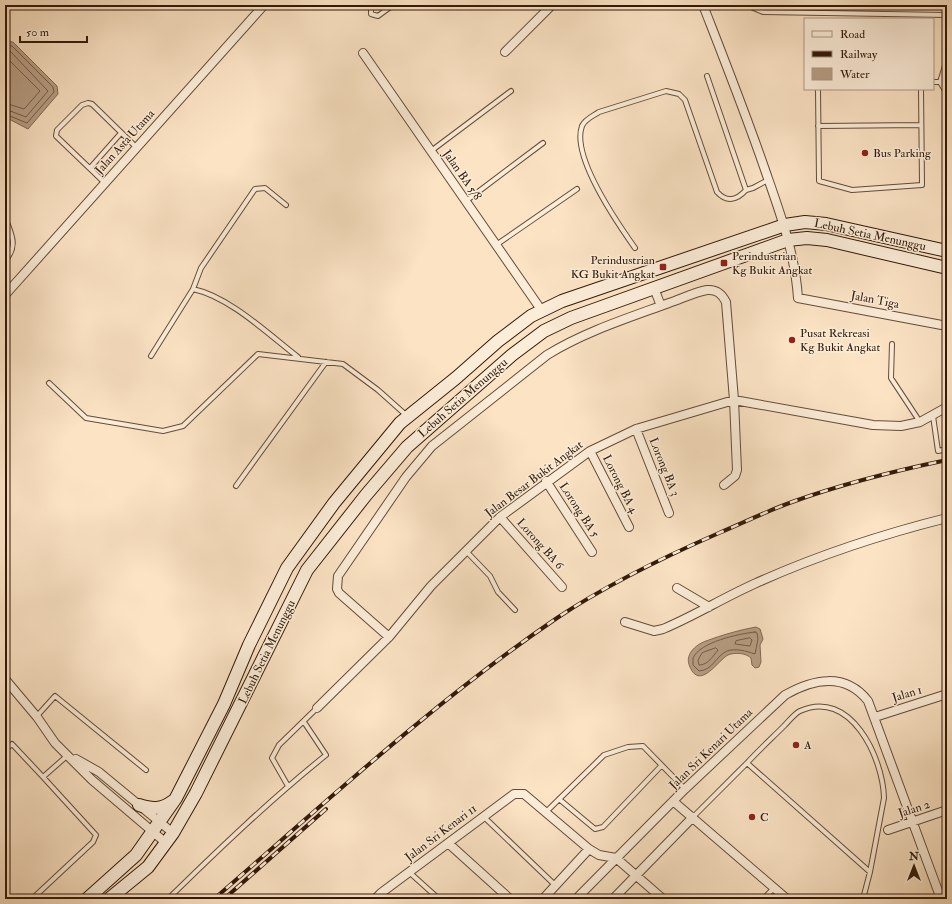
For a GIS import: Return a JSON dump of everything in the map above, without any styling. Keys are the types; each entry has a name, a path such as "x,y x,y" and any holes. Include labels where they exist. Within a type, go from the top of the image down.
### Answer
{"street":[{"name":"Jalan Asta Utama","path":"5,295 264,5"},
{"path":"504,52 552,5"},
{"path":"703,5 732,78 785,225 788,240"},
{"name":"Jalan BA 5/8","path":"363,53 542,311"},
{"name":"Lebuh Setia Menunggu","path":"155,827 176,798 224,704 249,645 287,568 344,490 400,423 498,341 532,316 562,301 785,225 805,222 826,224 947,251"},
{"name":"Lebuh Setia Menunggu","path":"109,899 148,867 169,838 196,793 308,570 407,447 512,355 544,331 571,318 788,240 807,238 827,240 947,268"},
{"name":"Jalan Tiga","path":"788,240 797,278 798,298 947,326"},
{"path":"654,288 661,306"},
{"path":"389,637 339,593 337,583 338,576 406,477 432,446 547,355 584,335 707,290 716,290 723,295 726,302 734,400 737,470 735,476 724,485"},
{"name":"Jalan Besar Bukit Angkat","path":"318,708 389,637 431,586 500,517 546,481 590,451 636,430 734,400 873,425 901,426 920,422 947,407"},
{"name":"Lorong BA 3","path":"636,430 669,513"},
{"name":"Lorong BA 4","path":"590,451 629,528"},
{"name":"Lorong BA 5","path":"546,481 592,552"},
{"name":"Lorong BA 6","path":"500,517 562,587"},
{"path":"625,622 654,631 663,630 754,584 845,546 947,518"},
{"path":"677,588 709,607"},
{"path":"5,679 37,717 55,743 92,780 169,838"},
{"name":"Jalan Sri Kenari Utama","path":"576,899 673,801 785,695 800,686 816,682 832,681 848,684 860,690 868,701 941,899"},
{"name":"Jalan 1","path":"875,717 947,694"},
{"path":"68,755 99,772 138,805 155,827"},
{"name":"Jalan Sri Kenari 11","path":"375,899 514,794 524,794 546,812"},
{"path":"138,805 151,809 162,808 176,798"},
{"path":"673,801 787,899"},
{"name":"Jalan 2","path":"888,830 947,810"},
{"path":"546,812 589,849 599,855 616,858 663,899"},
{"path":"613,899 693,817"},
{"path":"87,899 136,855 155,827"},
{"path":"448,843 510,899"},
{"path":"543,899 589,849"}],"lane":[{"path":"371,5 371,14 378,16 393,5"},
{"path":"746,5 763,12 947,14"},
{"path":"947,59 940,82 947,94"},
{"path":"707,76 746,190"},
{"path":"934,82 940,82"},
{"path":"818,90 819,181 852,190 922,185 921,90"},
{"path":"431,151 511,92"},
{"path":"635,248 607,208 583,151 581,137 582,126 589,118 599,112 666,92 679,94 685,100 717,192 722,198 731,199 739,197 746,190 768,180"},
{"path":"105,183 56,136 57,130 82,105 88,103 92,104 137,148"},
{"path":"818,126 921,125"},
{"path":"90,168 121,133"},
{"path":"465,201 543,143"},
{"path":"151,356 193,289 201,268 255,189 265,188 286,205"},
{"path":"496,245 577,190"},
{"path":"5,217 13,244 13,250 5,261"},
{"path":"193,289 222,300 299,358"},
{"path":"892,344 891,378 920,422"},
{"path":"49,383 86,418 163,431 183,426 258,354 343,364 378,390 408,417"},
{"path":"236,486 326,362"},
{"path":"933,416 938,451 947,449"},
{"path":"466,551 490,576 498,592 515,610"},
{"path":"37,717 54,696 146,770"},
{"path":"693,817 798,712 811,708 824,707 836,709 847,716 867,740 882,776 884,787 884,798 870,872 863,899"},
{"path":"288,786 272,758 279,745 318,708"},
{"path":"168,899 228,840 288,786 326,755 304,722"},
{"path":"5,750 12,744 96,835 93,842 32,899"},
{"path":"546,812 604,755 628,747 643,746 685,790"},
{"path":"43,776 68,755"},
{"path":"747,762 870,872"},
{"path":"560,799 594,829 600,829 662,766"},
{"path":"484,817 555,885"},
{"path":"409,872 439,899"},
{"path":"763,899 774,887"}],"water":[{"path":"5,41 13,42 57,86 58,94 28,129 5,117"},
{"path":"756,627 760,629 763,639 760,645 761,662 759,667 755,668 752,665 751,658 749,656 734,654 728,655 704,675 699,676 694,674 690,667 688,658 698,645 724,635"}],"railway":[{"path":"214,899 382,753 468,683 557,618 616,582 698,542 764,513 811,495 888,473 947,460"},
{"path":"224,899 326,809"}],"place":[{"name":"Bus Parking","path":"865,153"},
{"name":"Perindustrian Kg Bukit Angkat","path":"724,263"},
{"name":"Perindustrian KG Bukit Angkat","path":"663,267"},
{"name":"Pusat Rekreasi Kg Bukit Angkat","path":"792,340"},
{"name":"A","path":"796,745"},
{"name":"C","path":"752,817"}]}
